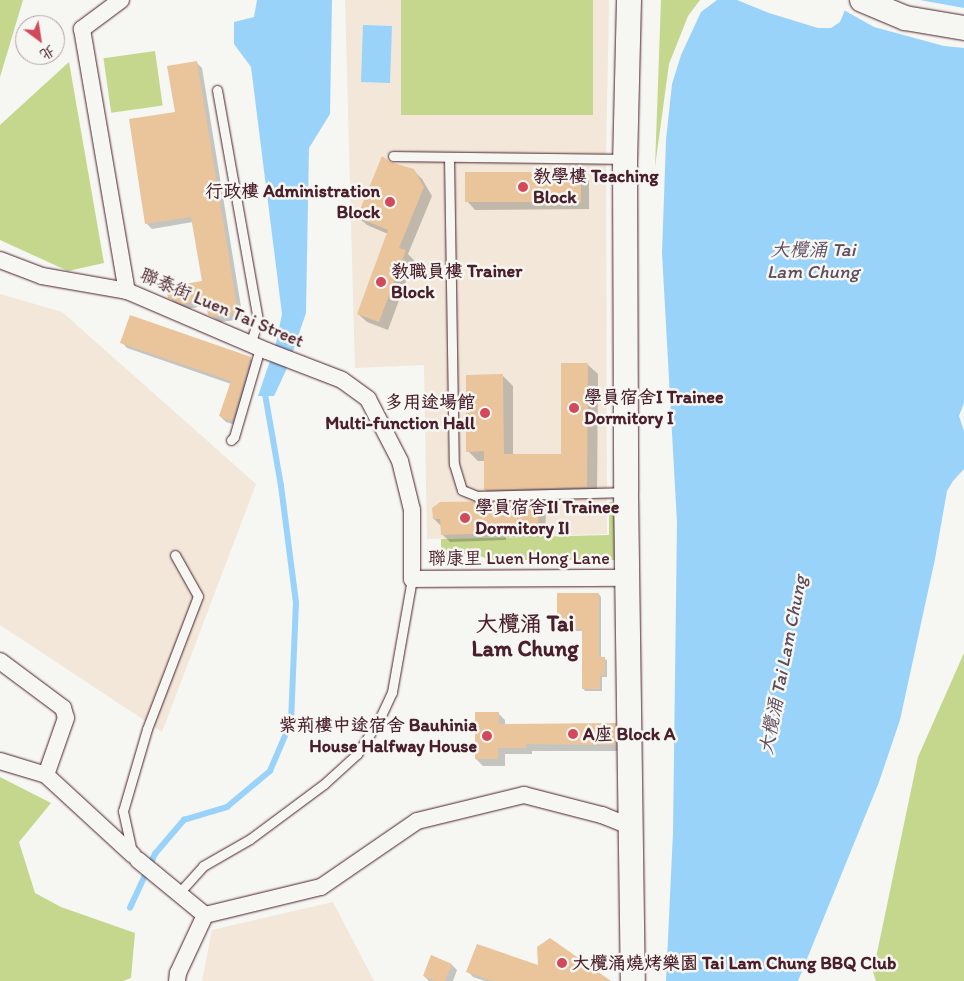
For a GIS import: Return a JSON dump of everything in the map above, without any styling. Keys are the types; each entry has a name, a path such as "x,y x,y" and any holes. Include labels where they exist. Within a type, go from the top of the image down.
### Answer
{"street":[{"name":"聯泰街 Luen Tai Street","path":"121,0 82,29 127,292 342,380 368,399 400,461 412,510 412,579"},
{"path":"629,0 626,158 626,492 633,981"},
{"path":"862,0 905,18 964,28"},
{"path":"0,260 42,276 127,292"},
{"name":"聯康里 Luen Hong Lane","path":"412,579 627,578"},
{"path":"0,661 63,708 66,718 46,775"},
{"path":"0,761 46,775 135,858 205,915"},
{"path":"205,915 321,887 417,821 524,795 602,816 631,827"},
{"path":"177,981 178,973 205,915"}],"lane":[{"path":"216,90 258,320 259,347 234,437 231,440"},
{"path":"393,156 626,158"},
{"path":"449,157 454,464 462,490 477,496 626,492"},
{"path":"135,858 123,811 146,729 198,596 175,555"},
{"path":"178,894 203,866 250,839 324,784 358,754 379,720 392,692 412,579"}],"shaded area":[{"path":"345,0 609,0 606,158 607,534 427,539 424,365 355,368"},
{"path":"0,294 62,312 256,484 162,732 0,625"},
{"path":"333,902 374,981 202,981 212,930"}],"green space":[{"path":"0,0 23,0 19,15 15,15 15,27 0,77"},
{"path":"401,0 593,0 593,115 401,115"},
{"path":"661,0 700,0 688,16 669,64 655,167"},
{"path":"155,51 163,105 111,113 104,58"},
{"path":"69,62 104,263 68,271 0,240 0,125"},
{"path":"609,502 621,502 623,560 489,560 476,554 441,555 441,539 609,535"},
{"path":"964,653 964,981 876,981 873,972 918,757"},
{"path":"0,777 51,803 19,842 35,893 61,907 135,933 131,978 123,981 0,981"}],"water":[{"path":"257,0 332,0 330,114 309,148 306,313 288,366 274,396 258,396 276,343 282,314 251,67 234,44 234,22 254,17"},
{"name":"大欖涌 Tai Lam Chung","path":"717,0 737,0 769,13 818,28 831,28 840,22 849,0 964,0 964,403 959,416 964,431 964,469 947,491 935,559 900,720 879,782 798,981 666,981 673,832 677,523 662,253 666,140 672,84 681,55 701,12"},
{"path":"363,25 392,26 390,83 361,82"}],"pier":[{"path":"846,0 920,0 964,8 964,48 944,46 874,27 842,9"}],"building":[{"path":"197,61 238,313 214,317 208,315 205,300 182,304 168,298 166,287 202,281 191,217 145,224 129,119 175,112 167,66"},
{"name":"行政樓 Administration Block","path":"382,156 390,162 414,169 424,187 399,248 406,250 379,322 357,314 388,230 357,217"},
{"name":"教學樓 Teaching Block","path":"465,172 581,172 581,202 465,202"},
{"path":"130,315 251,357 232,421 219,416 231,381 120,343"},
{"name":"學員宿舍I Trainee Dormitory I","path":"561,363 588,363 587,487 484,490 484,451 466,452 466,375 503,374 504,454 561,454"},
{"name":"學員宿舍II Trainee Dormitory II","path":"539,501 538,530 498,530 498,533 441,535 440,519 433,519 432,508 440,502"},
{"path":"557,593 599,593 599,657 605,657 605,675 600,675 600,689 582,689 582,629 557,629"},
{"path":"475,712 499,712 499,724 616,723 616,745 526,744 526,748 498,748 498,759 475,759"},
{"path":"550,938 611,981 492,981 466,972 477,944 538,965 537,947"},
{"path":"431,955 452,964 445,981 435,981 423,976"}],"waterway":[{"path":"130,908 155,854 184,820 227,807 270,771 291,722 296,603 281,486 265,394 268,388"}],"place":[{"name":"教學樓 Teaching Block","path":"523,187"},
{"name":"行政樓 Administration Block","path":"390,202"},
{"name":"教職員樓 Trainer Block","path":"381,282"},
{"name":"學員宿舍I Trainee Dormitory I","path":"574,408"},
{"name":"多用途場館 Multi-function Hall","path":"485,413"},
{"name":"學員宿舍II Trainee Dormitory II","path":"465,518"},
{"name":"A座 Block A","path":"573,734"},
{"name":"紫荊樓中途宿舍 Bauhinia House Halfway House","path":"487,736"},
{"name":"大欖涌燒烤樂園 Tai Lam Chung BBQ Club","path":"562,963"}],"district":[{"name":"大欖涌 Tai Lam Chung","path":"525,636"}]}
